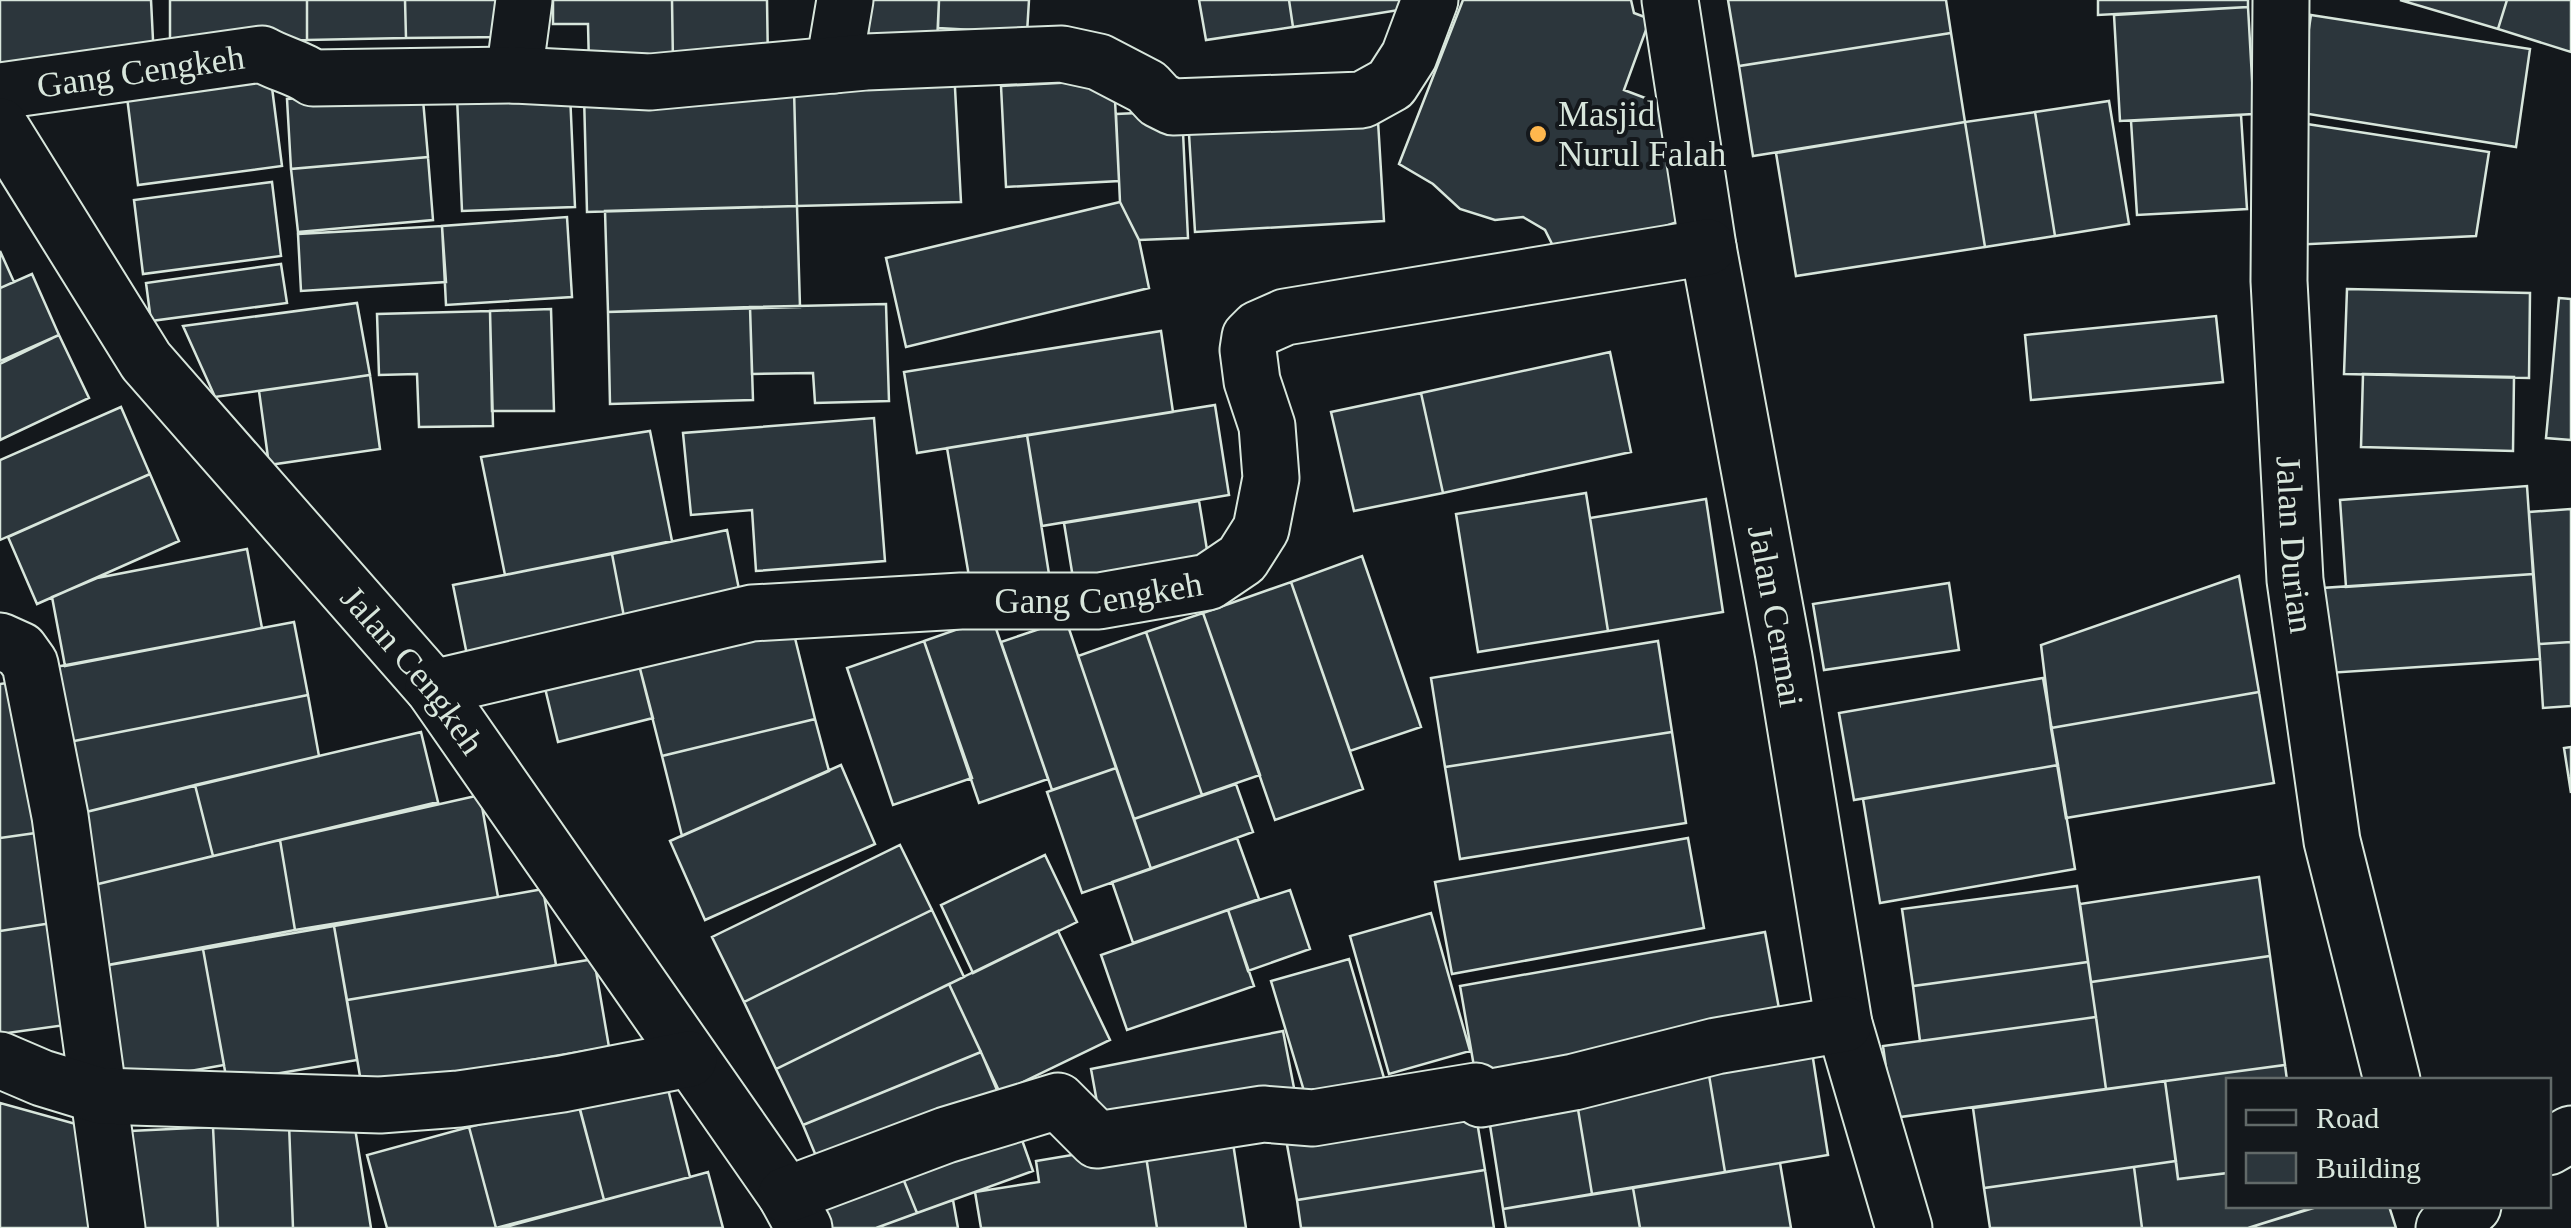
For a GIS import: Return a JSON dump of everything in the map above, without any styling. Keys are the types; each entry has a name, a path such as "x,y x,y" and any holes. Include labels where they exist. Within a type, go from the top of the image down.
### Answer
{"street":[{"path":"514,75 524,0"},
{"path":"834,65 844,0"},
{"name":"Gang Cengkeh","path":"0,91 262,54 312,78 514,75 650,82 955,56 1062,54 1099,62 1174,107 1362,100 1391,84 1409,56 1430,0"},
{"name":"Jalan Cermai","path":"1670,0 1708,247 1784,657 1844,1024 1904,1228"},
{"name":"Jalan Durian","path":"2281,0 2279,282 2295,580 2332,841 2391,1078"},
{"name":"Jalan Cengkeh","path":"8,157 146,361 434,688 796,1212"},
{"name":"Gang Cengkeh","path":"434,688 752,614 830,606 961,601 1100,601 1208,582 1242,559 1262,529 1271,478 1266,426 1252,382 1248,350 1250,338 1258,328 1285,317 1708,247"},
{"path":"0,641 20,650 30,664 60,816 117,1228"},
{"path":"796,1212 946,1135 1058,1101 1097,1140 1263,1114 1313,1118 1476,1092 1481,1098 1574,1082 1716,1046 1844,1024"},
{"path":"0,1060 101,1096 380,1105 562,1084 689,1059"},
{"path":"2444,1228 2470,1208"}],"building":[{"path":"0,0 151,0 154,60 0,67"},
{"path":"170,0 307,0 307,40 170,41"},
{"path":"307,0 405,0 406,38 307,40"},
{"path":"405,0 506,0 506,37 406,38"},
{"path":"553,0 672,0 673,64 589,66 588,24 553,24"},
{"path":"672,0 767,0 768,64 673,64"},
{"path":"869,0 939,0 937,43 868,39"},
{"path":"939,0 1029,0 1027,33 938,28"},
{"path":"1199,0 1289,0 1293,27 1206,40"},
{"path":"1289,0 1430,0 1430,5 1293,27"},
{"name":"Masjid Nurul Falah","path":"1463,0 1631,0 1634,13 1650,19 1624,90 1661,104 1680,221 1605,247 1557,254 1545,230 1523,217 1495,220 1460,209 1433,184 1399,164"},
{"path":"1728,0 1946,0 1951,33 1739,66"},
{"path":"2098,0 2248,0 2248,7 2098,15"},
{"path":"2400,0 2507,0 2498,29"},
{"path":"2507,0 2571,0 2571,52 2498,29"},
{"path":"2248,7 2254,114 2120,121 2114,15"},
{"path":"2311,15 2530,49 2516,147 2296,112"},
{"path":"1951,33 1965,122 1753,156 1739,66"},
{"path":"269,64 282,166 138,185 125,81"},
{"path":"954,69 961,202 797,206 794,89"},
{"path":"1114,80 1119,181 1006,187 1001,86"},
{"path":"422,88 428,157 291,169 287,99"},
{"path":"794,89 797,206 587,212 584,95"},
{"path":"570,93 575,207 462,211 457,97"},
{"path":"2109,101 2129,224 2055,236 2035,112"},
{"path":"1182,111 1188,238 1139,240 1120,202 1116,114"},
{"path":"2035,112 2055,236 1985,247 1965,122"},
{"path":"2241,115 2247,209 2137,215 2131,121"},
{"path":"1378,121 1384,221 1195,232 1189,134"},
{"path":"1965,122 1985,247 1796,276 1776,153"},
{"path":"2307,124 2489,152 2476,236 2291,245"},
{"path":"428,157 433,220 298,232 291,169"},
{"path":"272,182 281,256 143,274 134,200"},
{"path":"1120,202 1139,240 1149,288 906,347 886,258"},
{"path":"797,206 800,307 608,312 605,211"},
{"path":"567,217 572,297 446,305 442,226"},
{"path":"442,226 446,282 301,291 298,234"},
{"path":"0,251 14,282 0,288"},
{"path":"281,264 287,303 151,321 146,283"},
{"path":"32,274 59,335 0,361 0,288"},
{"path":"2347,289 2530,293 2529,378 2344,374"},
{"path":"2559,298 2571,299 2571,440 2546,438"},
{"path":"357,303 370,375 215,397 183,326"},
{"path":"886,304 889,401 815,403 813,373 752,374 750,307"},
{"path":"750,307 753,400 610,404 608,312"},
{"path":"551,309 554,411 492,411 490,311"},
{"path":"490,311 493,426 419,427 417,374 379,375 377,314"},
{"path":"2216,316 2223,382 2031,400 2025,335"},
{"path":"1161,331 1173,412 917,453 904,372"},
{"path":"59,335 89,398 0,440 0,364"},
{"path":"1610,352 1631,452 1443,493 1421,393"},
{"path":"2363,374 2514,377 2513,451 2361,447"},
{"path":"370,375 380,449 269,465 259,391"},
{"path":"1421,393 1443,493 1354,511 1331,412"},
{"path":"1215,405 1229,495 1042,526 1027,435"},
{"path":"121,407 150,474 0,540 0,460"},
{"path":"874,418 885,561 756,571 752,510 691,515 683,433"},
{"path":"650,431 672,541 505,575 481,457"},
{"path":"1027,435 1049,574 971,588 947,448"},
{"path":"150,474 179,541 37,604 8,537"},
{"path":"2527,486 2533,574 2346,587 2340,500"},
{"path":"1586,493 1608,631 1478,652 1456,514"},
{"path":"1706,499 1723,612 1608,631 1590,518"},
{"path":"1199,501 1209,562 1074,584 1064,523"},
{"path":"2571,509 2571,642 2539,644 2529,512"},
{"path":"727,530 741,599 625,622 612,554"},
{"path":"247,549 262,628 65,666 52,597 97,578"},
{"path":"612,554 625,622 467,655 453,585"},
{"path":"1362,556 1421,727 1350,751 1291,582"},
{"path":"2533,574 2540,659 2328,673 2322,588"},
{"path":"2239,576 2259,692 2051,728 2041,645"},
{"path":"1291,582 1363,789 1275,820 1203,613"},
{"path":"1949,583 1959,650 1824,670 1813,604"},
{"path":"1203,613 1260,775 1202,795 1146,632"},
{"path":"992,617 1048,779 979,803 924,641"},
{"path":"1066,620 1116,768 1052,790 1001,642"},
{"path":"294,622 308,695 64,743 50,668"},
{"path":"791,622 815,719 662,756 638,661"},
{"path":"1146,632 1202,795 1134,819 1078,656"},
{"path":"924,641 972,778 893,805 847,668"},
{"path":"1658,641 1672,732 1445,767 1431,678"},
{"path":"2571,642 2571,706 2543,708 2539,644"},
{"path":"638,661 653,718 558,742 544,684"},
{"path":"2043,678 2058,765 1854,800 1839,713"},
{"path":"28,680 50,831 0,838 0,684"},
{"path":"2259,692 2274,783 2066,818 2051,728"},
{"path":"308,695 319,756 78,814 64,743"},
{"path":"815,719 829,771 682,836 662,756"},
{"path":"421,732 438,802 213,856 195,785"},
{"path":"1672,732 1686,823 1460,859 1445,767"},
{"path":"2571,747 2571,793 2564,748"},
{"path":"841,765 875,844 705,920 670,841"},
{"path":"2058,765 2075,869 1880,903 1863,799"},
{"path":"1116,768 1151,869 1082,893 1047,792"},
{"path":"1236,784 1253,832 1151,869 1134,819"},
{"path":"195,785 213,856 90,886 78,814"},
{"path":"480,795 498,897 295,930 280,840"},
{"path":"50,831 65,921 0,931 0,838"},
{"path":"1237,838 1259,899 1133,943 1112,882"},
{"path":"1688,838 1704,928 1452,974 1435,882"},
{"path":"280,840 295,930 97,967 90,886"},
{"path":"900,845 932,910 744,1002 712,937"},
{"path":"1045,855 1077,922 973,973 941,905"},
{"path":"2259,877 2270,956 2091,982 2080,904"},
{"path":"2077,886 2088,962 1913,986 1902,909"},
{"path":"543,889 556,965 347,1000 334,926"},
{"path":"1290,890 1310,949 1248,971 1228,910"},
{"path":"932,910 964,977 776,1069 744,1002"},
{"path":"1228,910 1254,986 1127,1030 1101,955"},
{"path":"1431,913 1470,1051 1389,1074 1350,936"},
{"path":"65,921 80,1023 0,1034 0,931"},
{"path":"334,926 357,1060 227,1082 203,949"},
{"path":"1058,931 1110,1040 1000,1093 949,984"},
{"path":"1765,932 1782,1025 1476,1078 1460,986"},
{"path":"203,949 224,1065 117,1084 97,967"},
{"path":"2270,956 2285,1065 2106,1089 2091,982"},
{"path":"594,959 609,1047 362,1088 347,1000"},
{"path":"1349,959 1384,1078 1307,1101 1271,981"},
{"path":"2088,962 2096,1017 1920,1041 1913,986"},
{"path":"949,984 981,1052 803,1125 776,1069"},
{"path":"2096,1017 2106,1089 1893,1118 1883,1046"},
{"path":"1283,1031 1295,1093 1102,1130 1091,1069"},
{"path":"981,1052 1002,1102 824,1175 803,1125"},
{"path":"1812,1052 1828,1155 1725,1172 1708,1069"},
{"path":"2285,1065 2287,1078 2226,1078 2226,1173 2178,1179 2165,1081"},
{"path":"1708,1069 1725,1172 1592,1194 1575,1091"},
{"path":"2165,1081 2176,1161 1984,1188 1973,1108"},
{"path":"667,1085 690,1177 604,1200 580,1109"},
{"path":"1575,1091 1592,1194 1503,1209 1487,1106"},
{"path":"1473,1097 1485,1170 1297,1200 1284,1128"},
{"path":"577,1099 604,1200 496,1228 469,1127"},
{"path":"0,1103 83,1126 97,1228 0,1228"},
{"path":"354,1122 371,1228 293,1228 289,1124"},
{"path":"1016,1123 1033,1171 917,1213 898,1166"},
{"path":"289,1124 293,1228 218,1228 213,1127"},
{"path":"213,1127 218,1228 134,1228 130,1131"},
{"path":"469,1127 496,1228 387,1228 367,1155"},
{"path":"1231,1130 1246,1228 1157,1228 1144,1143"},
{"path":"1144,1143 1157,1228 981,1228 975,1192 1039,1182 1036,1161"},
{"path":"2176,1161 2178,1179 2226,1173 2226,1208 2308,1209 2248,1228 2142,1228 2134,1167"},
{"path":"1780,1163 1791,1228 1640,1228 1633,1188"},
{"path":"898,1166 917,1213 876,1228 832,1228 820,1194"},
{"path":"2134,1167 2142,1228 1990,1228 1984,1188"},
{"path":"1485,1170 1494,1228 1301,1228 1297,1200"},
{"path":"708,1172 723,1228 501,1228 690,1177"},
{"path":"1633,1188 1640,1228 1506,1228 1503,1209"},
{"path":"953,1200 958,1228 876,1228 917,1213"},
{"path":"2313,1208 2390,1208 2396,1228 2248,1228"}],"place":[{"name":"Masjid Nurul Falah","path":"1538,134"}]}
